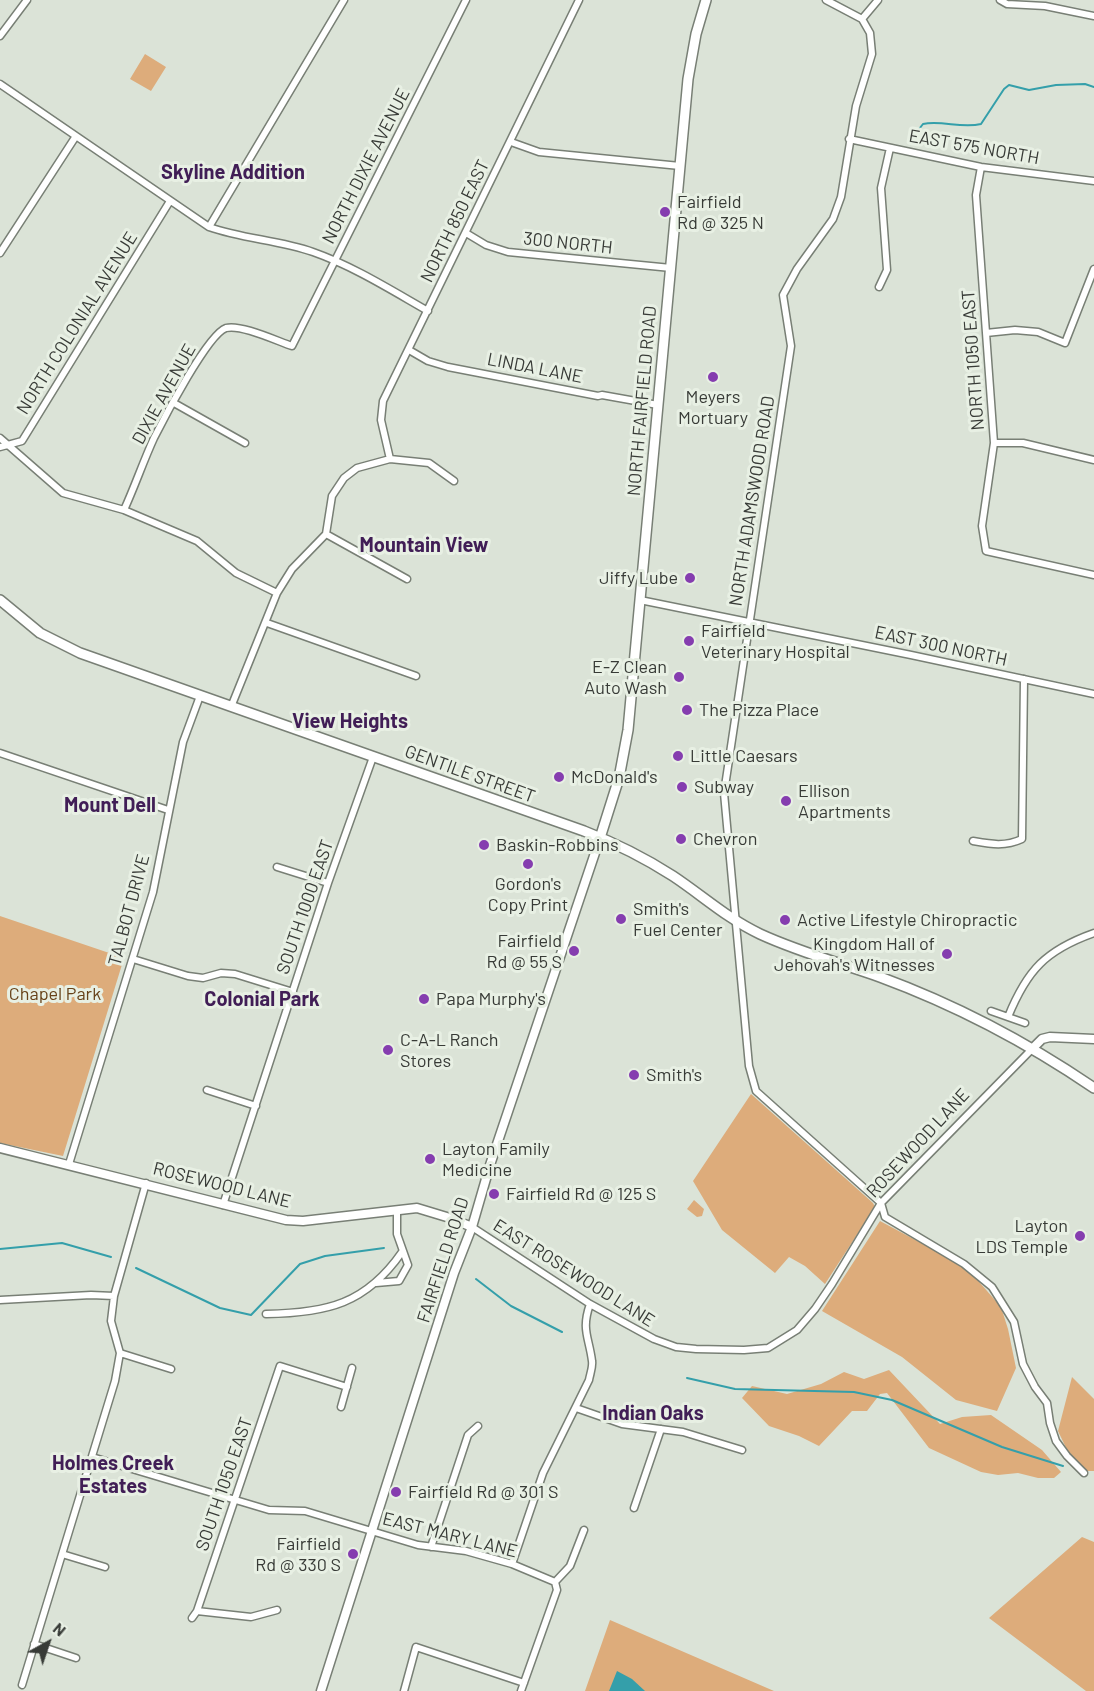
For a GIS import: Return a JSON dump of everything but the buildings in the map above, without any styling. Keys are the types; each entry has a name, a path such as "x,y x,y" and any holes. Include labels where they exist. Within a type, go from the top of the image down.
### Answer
{"main road":[{"name":"NORTH FAIRFIELD ROAD","path":"610,806 628,730 689,69 706,0"},
{"name":"GENTILE STREET","path":"0,600 33,628 59,644 600,838 649,861 735,922 800,950 922,994 1000,1030 1033,1048 1094,1088"},
{"name":"FAIRFIELD ROAD","path":"600,838 610,806"}],"street":[{"path":"0,36 27,0"},
{"path":"209,227 345,0"},
{"name":"NORTH DIXIE AVENUE","path":"292,346 466,0"},
{"name":"NORTH 850 EAST","path":"390,459 381,420 383,401 579,0"},
{"path":"826,0 862,19 878,0"},
{"path":"999,0 1007,4 1045,6 1094,16"},
{"name":"NORTH ADAMSWOOD ROAD","path":"862,19 870,33 873,54 856,106 841,197 833,219 797,269 783,295 791,346 724,792 749,1066 756,1091 881,1203 885,1217 964,1264 993,1287 1014,1322 1023,1364 1035,1387 1047,1403 1056,1441 1084,1473"},
{"path":"0,84 209,227 226,234 310,251 335,261 428,310"},
{"path":"0,253 76,136"},
{"name":"EAST 575 NORTH","path":"849,139 981,167 1094,181"},
{"path":"511,142 539,152 680,166"},
{"path":"879,287 887,270 881,188 890,148"},
{"name":"NORTH 1050 EAST","path":"981,167 976,195 994,443 982,526 986,551 1094,575"},
{"name":"NORTH COLONIAL AVENUE","path":"9,446 22,441 170,201"},
{"name":"300 NORTH","path":"466,233 508,252 671,268"},
{"path":"986,333 1015,330 1038,332 1065,343 1094,269"},
{"name":"DIXIE AVENUE","path":"124,510 155,436 205,348 218,334 227,328 241,329 292,346"},
{"name":"LINDA LANE","path":"409,350 428,361 448,367 598,396 658,405"},
{"path":"174,403 245,443"},
{"path":"0,438 63,493 124,510 197,541 236,573 277,593"},
{"path":"994,443 1023,443 1094,460"},
{"path":"0,447 9,446"},
{"path":"231,707 267,623 277,593 292,569 326,534 332,496 344,478 357,468 390,459 429,463 453,481"},
{"path":"326,534 407,579"},
{"name":"EAST 300 NORTH","path":"640,600 1094,694"},
{"path":"267,623 416,676"},
{"path":"973,841 994,845 1012,844 1022,839 1024,679"},
{"name":"TALBOT DRIVE","path":"69,1164 153,892 183,742 200,696"},
{"path":"0,753 168,810"},
{"name":"SOUTH 1000 EAST","path":"223,1205 328,883 373,757"},
{"name":"FAIRFIELD ROAD","path":"321,1691 454,1274 472,1227 490,1165 600,838"},
{"path":"277,867 328,883"},
{"path":"1008,1017 1019,991 1033,969 1052,953 1094,933"},
{"path":"133,959 188,976 203,978 221,973 235,974 293,992"},
{"path":"991,1011 1025,1023"},
{"path":"1033,1048 1042,1039 1050,1037 1094,1039"},
{"name":"ROSEWOOD LANE","path":"768,1348 797,1330 814,1309 832,1284 881,1203 1033,1048"},
{"path":"207,1090 256,1106"},
{"name":"ROSEWOOD LANE","path":"0,1148 286,1220 303,1221 417,1208 472,1227"},
{"path":"22,1685 116,1381 120,1353 111,1321 114,1296 146,1183"},
{"path":"375,1284 399,1281 408,1264 397,1234 398,1210"},
{"name":"EAST ROSEWOOD LANE","path":"472,1227 590,1304 654,1339 676,1347 696,1349 768,1348"},
{"path":"266,1314 321,1310 353,1299 389,1271 402,1252"},
{"path":"0,1300 91,1295 114,1296"},
{"path":"512,1564 543,1473 589,1380 593,1364 585,1334 586,1317 590,1304"},
{"path":"120,1353 171,1369"},
{"name":"SOUTH 1050 EAST","path":"192,1618 197,1611 280,1366 347,1387"},
{"path":"341,1407 352,1368"},
{"path":"576,1408 622,1424 683,1432 742,1450"},
{"path":"431,1547 468,1435 478,1426"},
{"path":"634,1508 661,1429"},
{"name":"EAST MARY LANE","path":"92,1457 269,1510 314,1513 431,1547 466,1551 512,1564 555,1582"},
{"path":"521,1691 557,1590 555,1582 570,1566 584,1530"},
{"path":"62,1554 105,1567"},
{"path":"197,1611 250,1617 277,1610"},
{"path":"34,1644 76,1658"},
{"path":"404,1691 416,1647 524,1683"}],"green space":[{"path":"145,54 166,67 151,91 130,79"},
{"name":"Chapel Park","path":"0,916 124,958 63,1156 0,1143"},
{"path":"751,1094 875,1207 825,1284 805,1266 789,1257 775,1273 722,1230 693,1181"},
{"path":"694,1200 704,1209 702,1216 697,1217 687,1209"},
{"path":"880,1221 951,1259 974,1276 1001,1307 1016,1368 997,1411 956,1400 902,1357 822,1311"},
{"path":"889,1370 940,1424 962,1417 991,1415 1042,1450 1061,1472 1054,1478 1038,1478 1018,1473 998,1475 981,1472 929,1448 887,1393 880,1394 867,1411 852,1411 819,1446 799,1436 769,1426 742,1398 752,1386 787,1394 821,1384 844,1372 864,1379"},
{"path":"1072,1377 1094,1399 1094,1471 1087,1471 1069,1454 1058,1431"},
{"path":"1082,1537 1094,1542 1094,1691 1086,1691 989,1618"},
{"path":"610,1620 774,1691 585,1691"}],"water":[{"path":"617,1671 632,1679 645,1691 609,1691"}],"waterway":[{"path":"916,133 923,124 930,123 967,126 981,124 1009,85 1029,90 1056,85 1085,84 1094,87"},
{"path":"0,1249 62,1243 111,1257"},
{"path":"136,1268 220,1308 251,1315 300,1264 325,1256 384,1248"},
{"path":"476,1279 511,1306 562,1332"},
{"path":"687,1378 735,1389 854,1392 892,1400 1002,1447 1063,1466"}],"place":[{"name":"Fairfield Rd @ 325 N","path":"665,212"},
{"name":"Meyers Mortuary","path":"713,377"},
{"name":"Jiffy Lube","path":"690,578"},
{"name":"Fairfield Veterinary Hospital","path":"689,641"},
{"name":"E-Z Clean Auto Wash","path":"679,677"},
{"name":"The Pizza Place","path":"687,710"},
{"name":"Little Caesars","path":"678,756"},
{"name":"McDonald's","path":"559,777"},
{"name":"Subway","path":"682,787"},
{"name":"Ellison Apartments","path":"786,801"},
{"name":"Chevron","path":"681,839"},
{"name":"Baskin-Robbins","path":"484,845"},
{"name":"Gordon's Copy Print","path":"528,864"},
{"name":"Smith's Fuel Center","path":"621,919"},
{"name":"Active Lifestyle Chiropractic","path":"785,920"},
{"name":"Fairfield Rd @ 55 S","path":"574,951"},
{"name":"Kingdom Hall of Jehovah's Witnesses","path":"947,954"},
{"name":"Papa Murphy's","path":"424,999"},
{"name":"C-A-L Ranch Stores","path":"388,1050"},
{"name":"Smith's","path":"634,1075"},
{"name":"Layton Family Medicine","path":"430,1159"},
{"name":"Fairfield Rd @ 125 S","path":"494,1194"},
{"name":"Layton LDS Temple","path":"1080,1236"},
{"name":"Fairfield Rd @ 301 S","path":"396,1492"},
{"name":"Fairfield Rd @ 330 S","path":"353,1554"}],"district":[{"name":"Skyline Addition","path":"233,172"},
{"name":"Mountain View","path":"424,545"},
{"name":"View Heights","path":"350,721"},
{"name":"Mount Dell","path":"110,805"},
{"name":"Colonial Park","path":"262,999"},
{"name":"Indian Oaks","path":"653,1413"},
{"name":"Holmes Creek Estates","path":"113,1474"}]}
